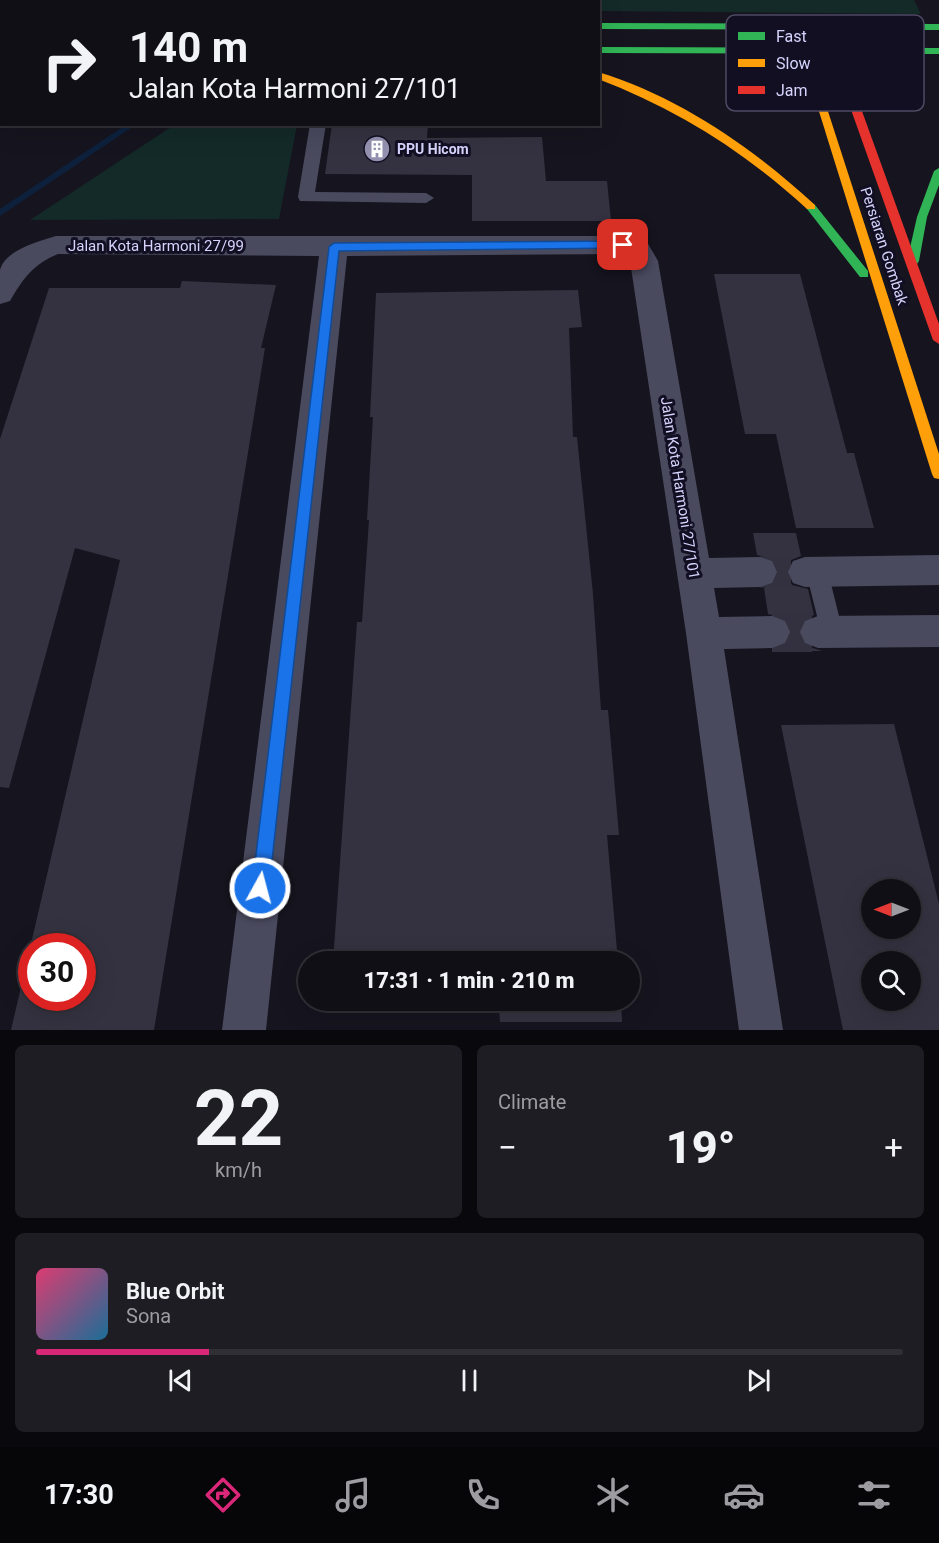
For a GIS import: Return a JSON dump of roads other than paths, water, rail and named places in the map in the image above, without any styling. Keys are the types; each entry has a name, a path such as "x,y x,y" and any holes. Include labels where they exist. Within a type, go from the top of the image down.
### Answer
{"main road":[{"path":"600,26 726,27"},
{"path":"600,50 726,50"},
{"path":"924,51 939,51"},
{"path":"600,76 643,91 687,114 770,167 803,197 844,243 886,308"},
{"name":"Persiaran Gombak","path":"823,111 939,474"},
{"name":"Persiaran Gombak","path":"858,111 939,340"},
{"path":"913,262 922,217 939,171"}],"street":[{"name":"Jalan Kota Harmoni 27/99","path":"0,294 5,281 20,261 36,251 56,245 334,247"},
{"name":"Jalan Kota Harmoni 27/101","path":"334,247 623,245 638,249 644,261 704,633 760,1030"},
{"path":"244,1030 334,247"},
{"path":"811,572 939,570"},
{"path":"694,573 760,572"},
{"path":"825,632 939,631"},
{"path":"704,633 772,632"}],"lane":[{"path":"318,126 306,197 426,198"},
{"path":"811,572 825,632"}],"waterway":[{"path":"0,213 130,126"}],"tunnel":[{"path":"760,572 805,572"},
{"path":"772,632 818,632"}],"place":[{"name":"PPU Hicom","path":"377,149"}]}
